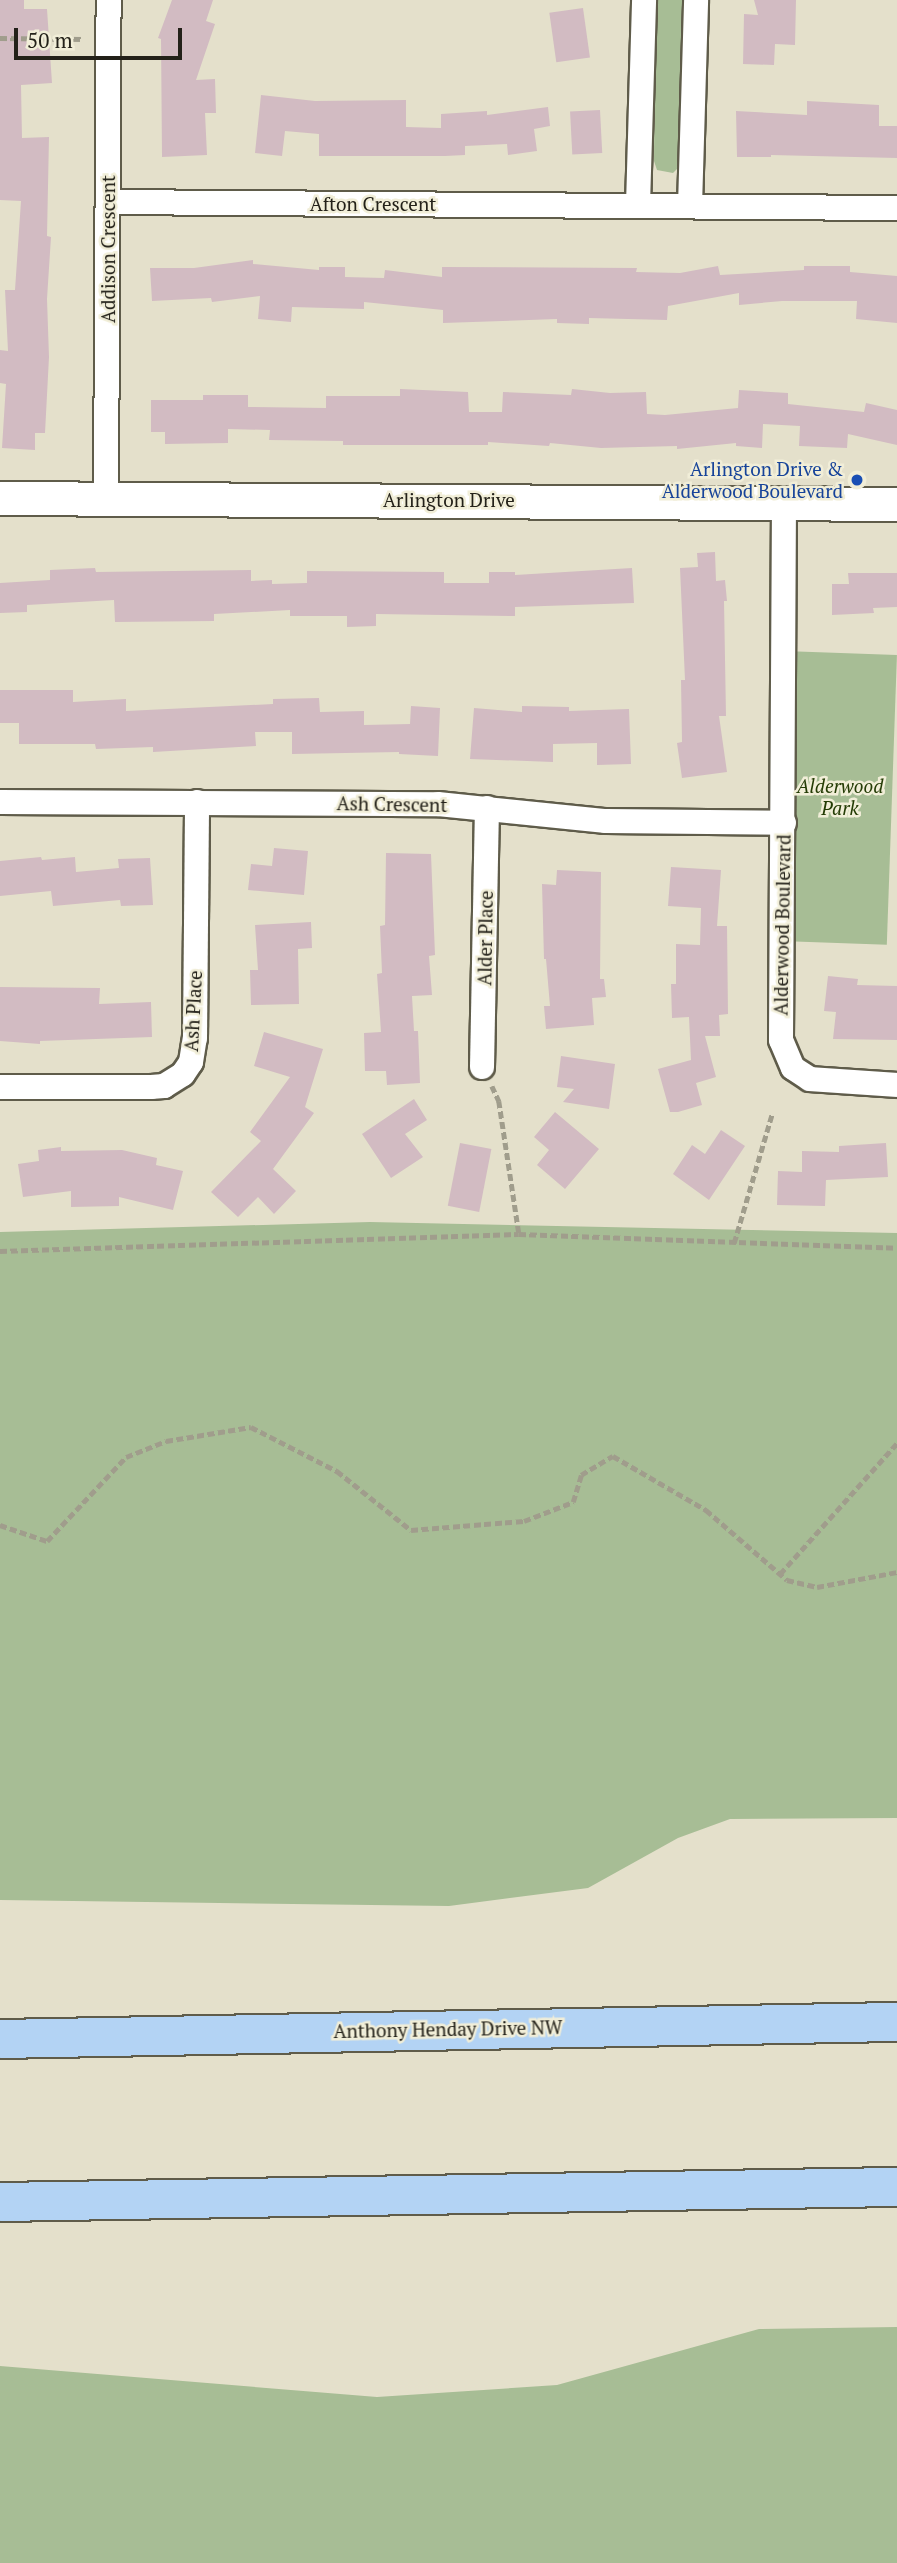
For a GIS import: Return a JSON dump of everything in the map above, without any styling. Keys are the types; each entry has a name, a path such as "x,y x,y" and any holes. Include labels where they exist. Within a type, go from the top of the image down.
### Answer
{"highway":[{"name":"Anthony Henday Drive NW","path":"0,2039 897,2022"},
{"path":"0,2202 897,2187"},
{"path":"0,2216 178,2198"}],"street":[{"name":"Addison Crescent","path":"106,498 108,0"},
{"path":"638,205 644,0"},
{"path":"690,206 696,0"},
{"name":"Afton Crescent","path":"109,202 897,208"},
{"name":"Arlington Drive","path":"0,498 897,504"},
{"name":"Alderwood Boulevard","path":"783,502 784,823 780,1032 787,1059 793,1068 810,1079 897,1085"},
{"name":"Ash Crescent","path":"0,802 438,804 606,821 784,823"},
{"name":"Ash Place","path":"0,1087 151,1087 164,1086 183,1074 191,1062 195,1038 197,802"},
{"name":"Alder Place","path":"482,1067 487,808"}],"path":[{"path":"0,38 83,39"},
{"path":"482,1067 499,1101 519,1234"},
{"path":"734,1242 772,1114"},
{"path":"0,1251 519,1234 897,1248"},
{"path":"0,1525 47,1541 126,1457 166,1441 251,1427 337,1471 411,1530 524,1521 573,1503 581,1475 612,1456 706,1510 787,1580 817,1587 897,1572"},
{"path":"780,1574 897,1443"}],"green space":[{"path":"655,0 683,0 682,154 680,166 673,173 657,170 654,161"},
{"name":"Alderwood Park","path":"784,651 897,655 887,945 774,941"},
{"path":"370,1222 897,1233 897,1818 730,1819 678,1838 588,1888 449,1906 0,1900 0,1232"},
{"path":"897,2327 897,2563 0,2563 0,2366 377,2397 557,2385 759,2329"}],"building":[{"path":"0,0 24,0 24,9 47,9 52,83 21,85 22,138 49,137 49,357 45,433 35,433 35,450 2,448 6,384 0,383 0,350 8,351 5,290 15,290 21,201 0,200"},
{"path":"172,0 213,0 206,21 215,24 196,80 215,79 216,113 205,113 207,155 162,157 161,39 158,38"},
{"path":"754,0 796,0 795,45 775,44 774,65 743,64 744,14 758,15"},
{"path":"583,8 590,58 556,62 549,13"},
{"path":"261,95 315,101 406,100 406,127 441,128 441,114 487,111 487,115 548,107 550,126 534,129 537,151 508,155 507,144 465,146 465,155 319,156 319,134 285,131 282,156 255,153"},
{"path":"807,101 879,105 879,126 897,126 897,158 771,155 737,157 736,111 807,115"},
{"path":"600,110 602,153 572,155 570,112"},
{"path":"253,260 253,264 319,270 319,267 345,267 345,277 384,278 385,270 442,277 442,267 637,268 636,272 680,273 718,266 720,275 804,270 804,266 850,266 850,272 897,276 897,323 856,319 857,301 782,301 739,305 739,293 668,306 667,320 589,318 589,324 557,323 557,319 443,323 443,310 364,302 364,309 292,307 291,322 258,319 260,296 212,302 211,298 152,301 150,268 194,268"},
{"path":"400,389 468,392 469,412 502,412 503,392 571,395 572,389 610,393 646,392 647,414 665,415 738,408 739,390 788,393 788,404 864,412 866,403 897,410 897,445 848,434 847,448 799,446 800,426 763,424 762,448 736,446 736,443 677,449 677,446 601,448 550,443 549,446 488,442 488,445 343,445 343,441 269,440 270,430 228,429 228,443 165,444 165,432 151,432 151,400 203,400 203,395 248,395 248,407 326,408 326,396 400,396"},
{"path":"715,552 716,581 725,580 727,601 724,601 726,716 719,716 727,772 682,778 677,743 682,742 681,680 685,680 680,568 698,567 697,553"},
{"path":"95,568 96,572 251,570 251,581 272,580 272,584 307,583 307,571 444,572 444,583 489,583 489,572 515,572 515,575 632,568 634,603 515,607 515,616 376,614 376,626 347,627 347,616 290,616 290,610 214,614 214,621 115,622 114,600 27,605 27,612 0,613 0,583 50,580 50,570"},
{"path":"848,573 897,573 897,607 873,608 874,613 832,615 832,584 849,584"},
{"path":"0,690 73,690 73,702 126,699 126,711 273,704 273,699 319,698 320,712 364,711 364,725 410,724 411,706 440,708 438,756 399,752 292,754 292,732 255,732 256,746 153,752 153,747 96,749 95,744 19,744 19,723 0,723"},
{"path":"522,706 569,707 569,711 629,709 631,764 597,765 597,743 553,744 553,762 470,759 474,708 522,712"},
{"path":"274,848 308,851 304,895 248,890 251,864 272,866"},
{"path":"386,853 431,854 435,955 429,956 432,995 412,996 414,1031 418,1031 420,1083 387,1085 386,1071 365,1071 364,1033 381,1032 377,974 382,973 380,926 385,925"},
{"path":"41,857 42,860 75,857 76,872 119,868 118,859 150,858 153,905 121,906 120,900 53,906 51,891 0,896 0,861"},
{"path":"671,867 721,870 717,926 727,926 728,1014 719,1015 720,1036 705,1036 716,1077 696,1083 702,1105 678,1112 670,1112 658,1069 691,1060 689,1017 672,1018 671,984 676,984 676,944 700,945 701,908 668,906"},
{"path":"557,870 601,872 600,979 604,979 606,997 592,998 594,1025 546,1029 544,1006 550,1006 544,959 542,884 556,885"},
{"path":"311,922 312,948 298,949 299,1004 251,1005 250,970 258,970 255,925"},
{"path":"828,976 858,979 857,985 897,986 897,1040 833,1039 836,1012 824,1011"},
{"path":"0,987 100,988 99,1004 151,1002 152,1037 40,1041 40,1044 0,1041"},
{"path":"264,1032 323,1049 305,1107 314,1113 273,1169 296,1191 274,1214 258,1197 238,1217 211,1192 261,1141 250,1132 290,1077 254,1066"},
{"path":"561,1056 615,1064 609,1109 563,1102 574,1089 557,1087"},
{"path":"414,1099 427,1120 405,1134 423,1157 391,1178 362,1134"},
{"path":"555,1112 599,1149 565,1189 537,1165 549,1150 534,1137"},
{"path":"721,1130 745,1146 709,1200 673,1174 692,1145 705,1154"},
{"path":"460,1143 491,1149 479,1212 448,1206"},
{"path":"886,1143 888,1177 826,1180 825,1206 777,1205 778,1171 802,1172 802,1151 839,1152 839,1146"},
{"path":"61,1147 61,1151 122,1150 157,1158 156,1165 183,1171 173,1210 119,1197 119,1206 71,1207 71,1191 23,1197 18,1164 39,1161 38,1150"}],"place":[{"name":"Arlington Drive & Alderwood Boulevard","path":"857,480"}]}
